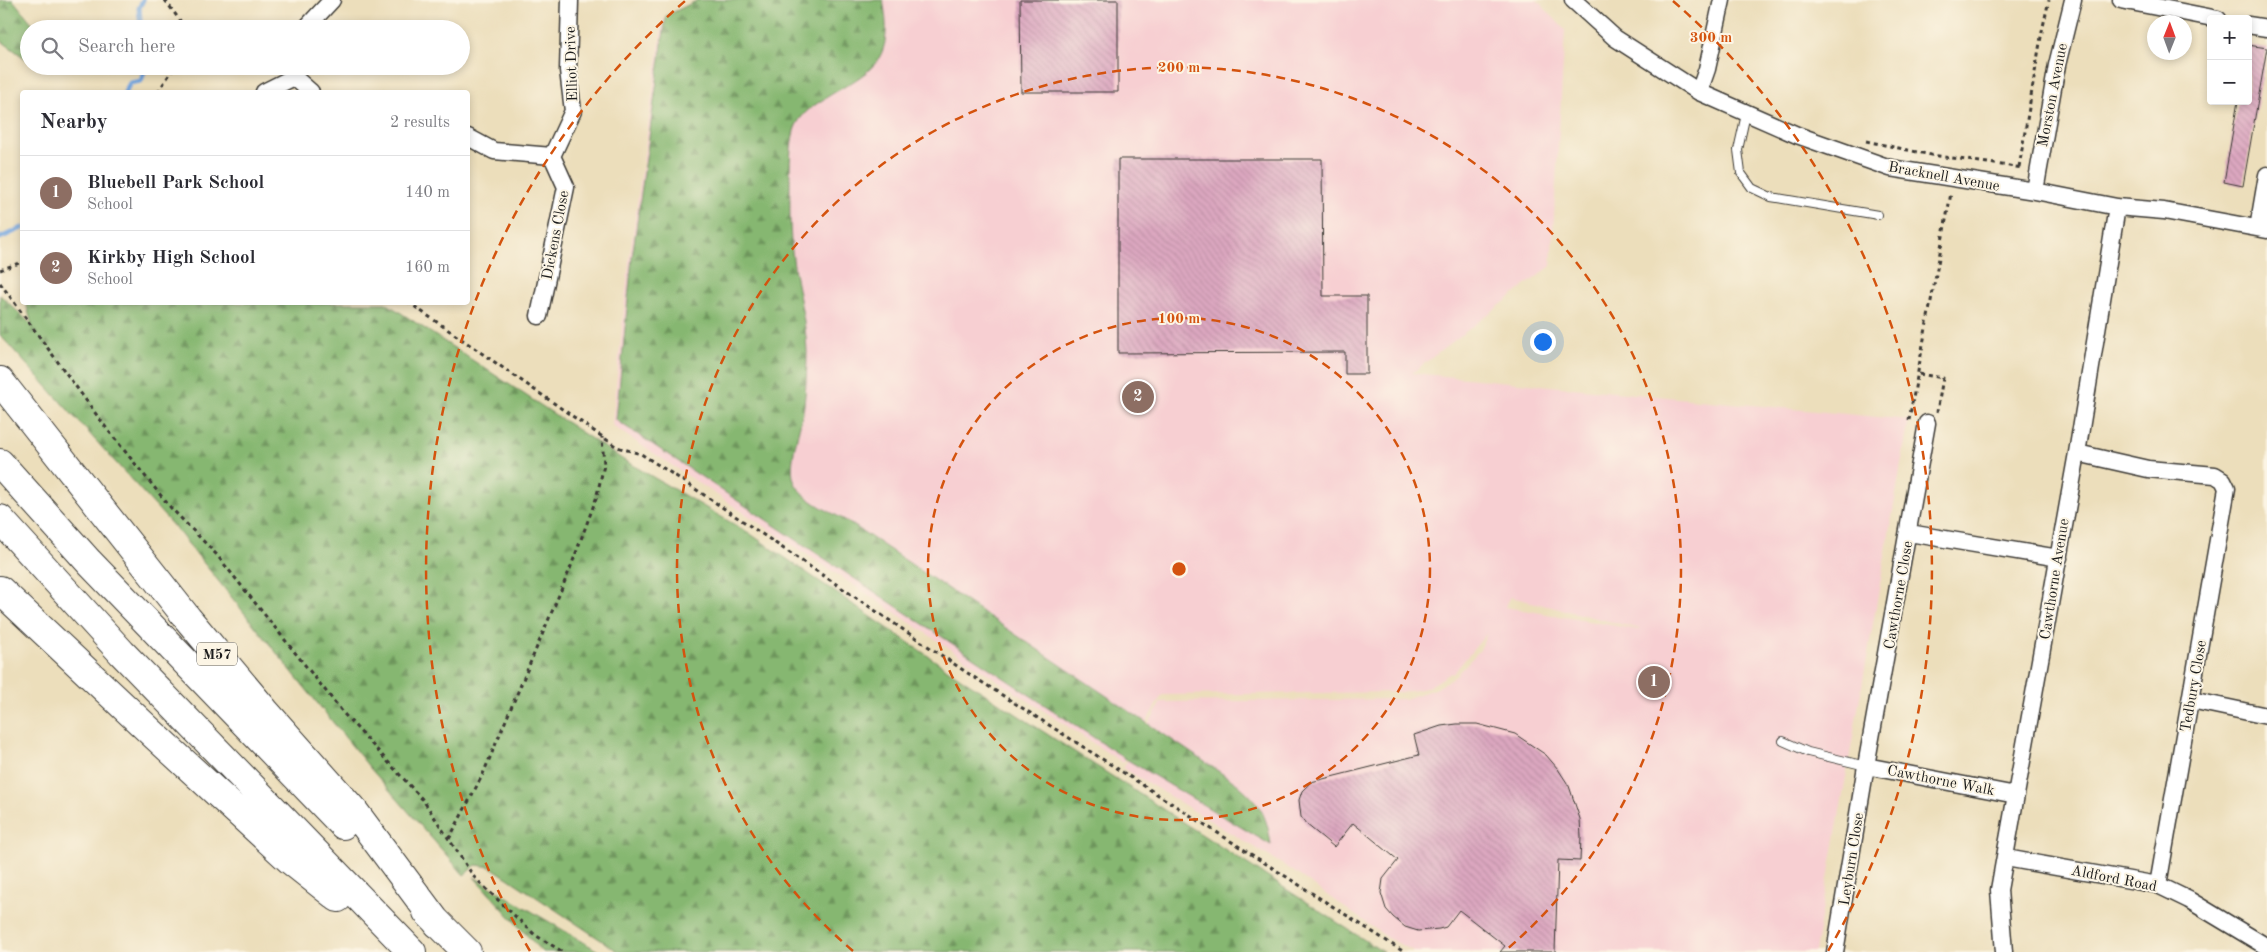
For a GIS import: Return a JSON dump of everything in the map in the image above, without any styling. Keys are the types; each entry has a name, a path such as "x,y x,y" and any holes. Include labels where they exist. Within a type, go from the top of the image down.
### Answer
{"highway":[{"name":"M57","path":"0,381 188,619 265,711 354,811 438,924"},
{"name":"M57","path":"0,463 89,562 467,952"},
{"path":"0,519 122,654 410,952"},
{"path":"0,590 290,860 410,952"}],"street":[{"path":"313,20 332,0"},
{"name":"Elliot Drive","path":"552,156 573,111 568,70 570,0"},
{"name":"Bracknell Avenue","path":"1573,0 1615,38 1699,92 1797,135 1890,168 2034,191 2117,207 2164,211 2263,229"},
{"path":"1699,92 1707,69 1722,0"},
{"name":"Morston Avenue","path":"2034,191 2057,65 2073,0"},
{"path":"2121,0 2207,17"},
{"path":"2252,26 2267,28"},
{"path":"267,90 290,75"},
{"path":"297,75 309,90"},
{"path":"470,138 494,151 552,156"},
{"name":"Dickens Close","path":"539,316 566,187 552,156"},
{"path":"2263,229 2267,175"},
{"name":"Cawthorne Avenue","path":"2004,952 2000,890 2077,453 2117,207"},
{"name":"Cawthorne Close","path":"1866,766 1909,533 1927,423"},
{"name":"Tedbury Close","path":"2077,453 2148,469 2215,475 2223,480 2227,488 2158,884"},
{"path":"1909,533 2059,558"},
{"path":"2191,700 2267,716"},
{"name":"Cawthorne Walk","path":"1866,766 2016,795"},
{"name":"Leyburn Close","path":"1836,952 1866,766"},
{"name":"Aldford Road","path":"2006,858 2158,884 2189,900 2267,948"}],"lane":[{"path":"1746,114 1738,150 1741,173 1752,188 1771,197 1878,215"},
{"path":"1783,740 1808,752 1866,766"}],"path":[{"path":"165,0 179,20"},
{"path":"2016,188 2042,31 2049,0"},
{"path":"159,90 169,75"},
{"path":"1860,138 1932,155 2038,170"},
{"path":"1919,374 1943,378 1935,424 1909,420 1953,178"},
{"path":"0,270 20,263"},
{"path":"0,283 107,429 171,508 216,554 345,715 423,800 474,877 535,935 563,952"},
{"path":"412,305 617,446 641,454 682,480 966,672 1404,952"},
{"path":"448,839 483,774 570,569 596,499 604,465 602,436"}],"shaded area":[{"path":"702,0 1537,0 1565,30 1551,266 1412,373 1909,420 1815,952 1415,952 1388,938 1290,869 1123,768 1161,702 1405,699 1437,688 1455,676 1480,650 1487,633 1453,674 1451,673 1427,688 1405,692 1162,695 1123,763 614,427 612,424 629,262 663,20","holes":["1511,597 1640,630 1505,607"]}],"green space":[{"path":"0,0 13,0 30,20 20,20 20,54 0,40"},
{"path":"698,0 883,0 886,24 885,42 880,56 872,67 861,76 808,110 797,123 794,131 790,168 791,239 807,352 803,413 792,466 795,483 799,490 812,501 850,523 1236,783 1251,796 1261,810 1267,825 1271,845 1126,759 616,420 632,258 666,16"},
{"path":"0,295 32,325 27,305 389,305 622,459 749,533 953,673 1383,952 619,952 491,867 476,865 464,875 370,768 177,530 0,335"},
{"path":"474,877 600,952 542,952"}],"building":[{"path":"1020,0 1118,0 1118,92 1021,92"},
{"path":"2252,46 2267,48 2243,186 2224,182 2237,105 2252,105"},
{"path":"1118,159 1322,159 1323,296 1367,296 1367,374 1345,374 1345,352 1118,353"},
{"path":"1477,724 1515,734 1546,755 1569,786 1580,819 1580,861 1558,860 1555,952 1500,952 1505,946 1459,910 1446,927 1418,931 1405,927 1386,909 1381,893 1383,879 1398,860 1353,823 1334,847 1306,824 1301,817 1299,800 1302,791 1311,782 1419,755 1414,735 1441,726"}],"waterway":[{"path":"140,20 139,8 143,0"},
{"path":"126,90 130,83 141,81 143,75"},
{"path":"0,238 20,229"}],"place":[{"name":"Kirkby High School","path":"1138,397"},
{"name":"Bluebell Park School","path":"1654,682"}]}
